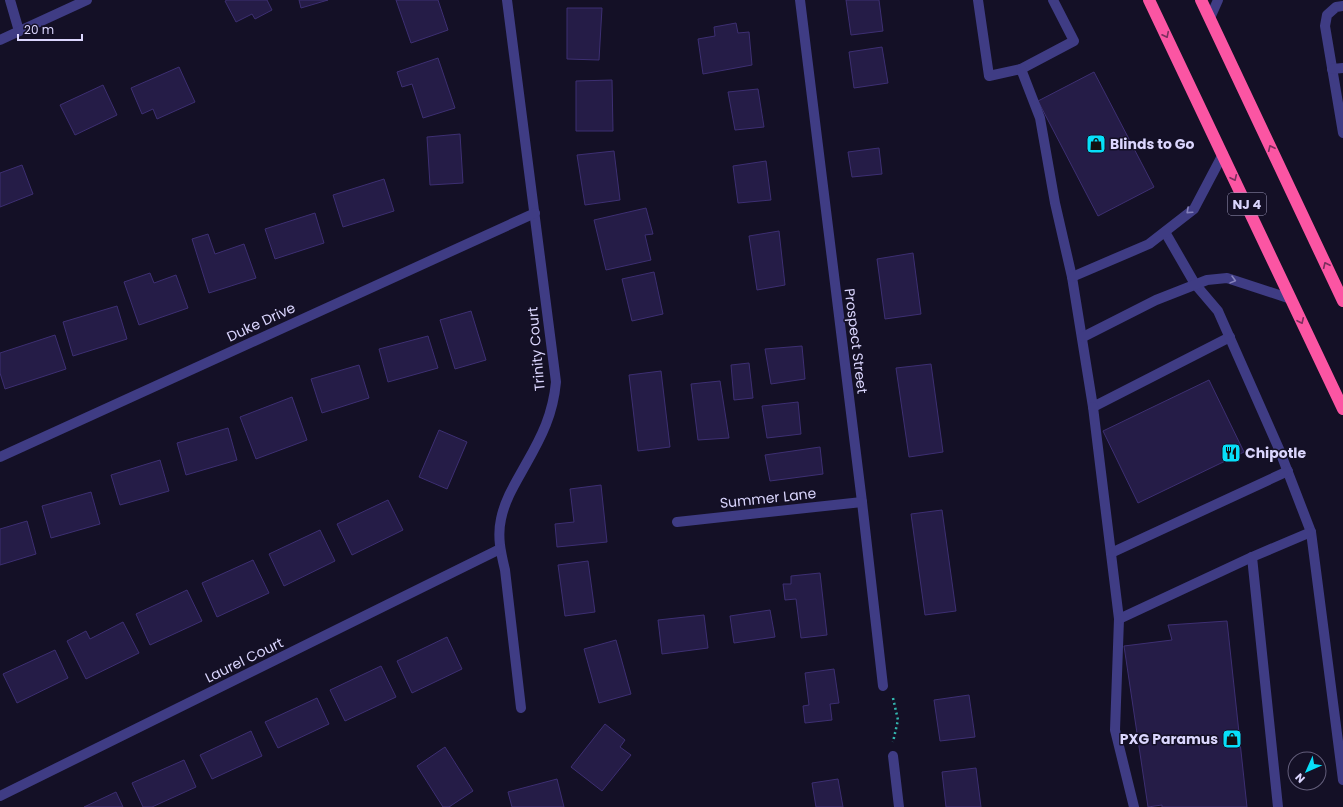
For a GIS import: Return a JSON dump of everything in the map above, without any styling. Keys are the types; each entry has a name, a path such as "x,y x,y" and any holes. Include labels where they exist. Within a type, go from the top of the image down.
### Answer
{"highway":[{"name":"NJ 4","path":"1149,0 1343,409"},
{"path":"1201,0 1343,299"}],"street":[{"path":"10,0 19,31"},
{"path":"0,40 86,0"},
{"name":"Trinity Court","path":"507,0 556,382 554,405 548,422 507,498 501,519 500,549 505,570 521,708"},
{"name":"Prospect Street","path":"800,0 862,502 883,686"},
{"path":"978,0 989,76 1020,69 1074,41 1053,0"},
{"path":"1210,18 1218,0"},
{"path":"1343,6 1336,7 1326,15 1325,26 1343,133"},
{"path":"1332,69 1343,68"},
{"path":"1020,69 1040,118 1055,203 1072,277 1094,407 1119,619 1115,730 1134,807"},
{"path":"1072,277 1149,244 1165,232 1194,208 1223,154"},
{"name":"Duke Drive","path":"0,457 535,213"},
{"path":"1165,232 1195,284 1218,311 1288,471 1311,532 1338,709 1343,780"},
{"path":"1083,337 1195,284 1218,278 1227,278 1291,299"},
{"path":"1094,407 1230,337"},
{"path":"1111,553 1288,471"},
{"name":"Summer Lane","path":"677,522 862,502"},
{"path":"1119,619 1252,557 1311,532"},
{"name":"Laurel Court","path":"0,796 500,549"},
{"path":"1252,557 1278,807"},
{"path":"893,756 899,807"}],"path":[{"path":"883,686 893,695 898,720 893,742 893,756"}],"building":[{"path":"267,0 272,10 255,19 252,14 236,22 225,1"},
{"path":"299,0 328,0 301,8"},
{"path":"396,0 438,0 448,30 411,43"},
{"path":"846,0 879,0 883,31 851,35"},
{"path":"567,8 602,8 599,60 567,59"},
{"path":"736,23 738,33 749,32 752,65 703,74 698,39 715,36 714,27"},
{"path":"882,47 888,83 854,88 849,52"},
{"path":"438,58 455,108 423,118 412,84 402,87 397,72"},
{"path":"179,67 195,102 157,119 153,109 142,114 131,88"},
{"name":"Blinds to Go","path":"1094,72 1154,187 1098,216 1038,101"},
{"path":"612,80 613,131 576,131 576,81"},
{"path":"103,85 117,115 75,135 60,105"},
{"path":"758,89 764,127 735,130 728,92"},
{"path":"460,134 463,183 430,185 427,137"},
{"path":"879,148 882,174 852,177 848,152"},
{"path":"614,151 620,200 585,205 577,155"},
{"path":"766,161 771,200 738,203 733,166"},
{"path":"22,165 33,194 0,207 0,173"},
{"path":"384,179 394,211 343,227 333,195"},
{"path":"646,208 653,234 645,235 651,260 606,270 594,220"},
{"path":"315,213 324,243 275,259 265,229"},
{"path":"779,231 785,285 757,290 749,236"},
{"path":"208,234 215,254 244,244 256,278 209,293 192,239"},
{"path":"913,253 921,314 885,319 877,259"},
{"path":"654,272 663,314 632,321 622,279"},
{"path":"150,273 154,283 176,275 188,308 139,325 124,282"},
{"path":"117,306 127,339 73,356 63,322"},
{"path":"471,311 486,360 455,369 440,320"},
{"path":"55,335 66,369 5,389 0,373 0,353"},
{"path":"428,336 438,368 388,382 379,349"},
{"path":"802,346 805,379 771,384 765,349"},
{"path":"749,363 753,398 734,400 731,365"},
{"path":"931,364 943,452 909,457 896,368"},
{"path":"359,365 369,398 322,413 311,379"},
{"path":"661,371 670,447 638,451 629,375"},
{"path":"1209,380 1244,452 1138,503 1103,431"},
{"path":"720,381 729,438 698,440 691,384"},
{"path":"292,397 307,440 256,459 240,417"},
{"path":"798,402 801,434 767,438 762,406"},
{"path":"228,428 237,460 186,475 177,443"},
{"path":"439,430 467,442 447,489 419,477"},
{"path":"820,447 823,474 770,481 765,455"},
{"path":"160,460 169,491 120,505 111,475"},
{"path":"601,485 607,542 557,547 555,524 574,522 570,489"},
{"path":"91,492 100,524 51,538 42,506"},
{"path":"388,500 403,530 352,555 337,524"},
{"path":"942,510 956,611 925,615 911,514"},
{"path":"27,521 36,554 0,565 0,529"},
{"path":"320,530 335,561 284,586 269,554"},
{"path":"253,560 269,593 217,617 202,583"},
{"path":"588,561 595,612 565,616 558,565"},
{"path":"820,573 827,635 801,638 796,599 785,600 783,584 791,584 791,576"},
{"path":"187,590 202,621 150,645 136,614"},
{"path":"770,610 775,637 734,643 730,616"},
{"path":"704,615 708,648 662,654 658,620"},
{"path":"1227,621 1247,807 1162,807 1162,805 1148,807 1124,646 1172,640 1168,625"},
{"path":"123,622 139,653 86,679 67,641 86,631 90,639"},
{"path":"447,637 462,669 412,693 397,661"},
{"path":"616,640 631,694 599,703 584,649"},
{"path":"55,650 68,678 17,703 3,674"},
{"path":"381,666 396,697 345,721 330,690"},
{"path":"834,669 839,703 830,704 832,720 805,723 803,706 809,705 805,673"},
{"path":"969,695 975,737 940,741 934,700"},
{"path":"317,698 329,724 278,748 265,722"},
{"path":"605,724 625,740 620,747 631,755 602,791 571,767"},
{"path":"251,731 262,756 212,779 200,755"},
{"path":"445,747 473,791 449,807 443,807 417,766"},
{"path":"184,760 196,787 152,807 143,807 132,783"},
{"path":"976,768 981,807 946,807 942,772"},
{"path":"557,779 564,807 512,807 508,792"},
{"path":"838,779 843,807 816,807 812,783"},
{"path":"116,792 123,807 84,807"}],"place":[{"name":"Blinds to Go","path":"1096,144"},
{"name":"Chipotle","path":"1231,453"},
{"name":"PXG Paramus","path":"1232,739"}]}
